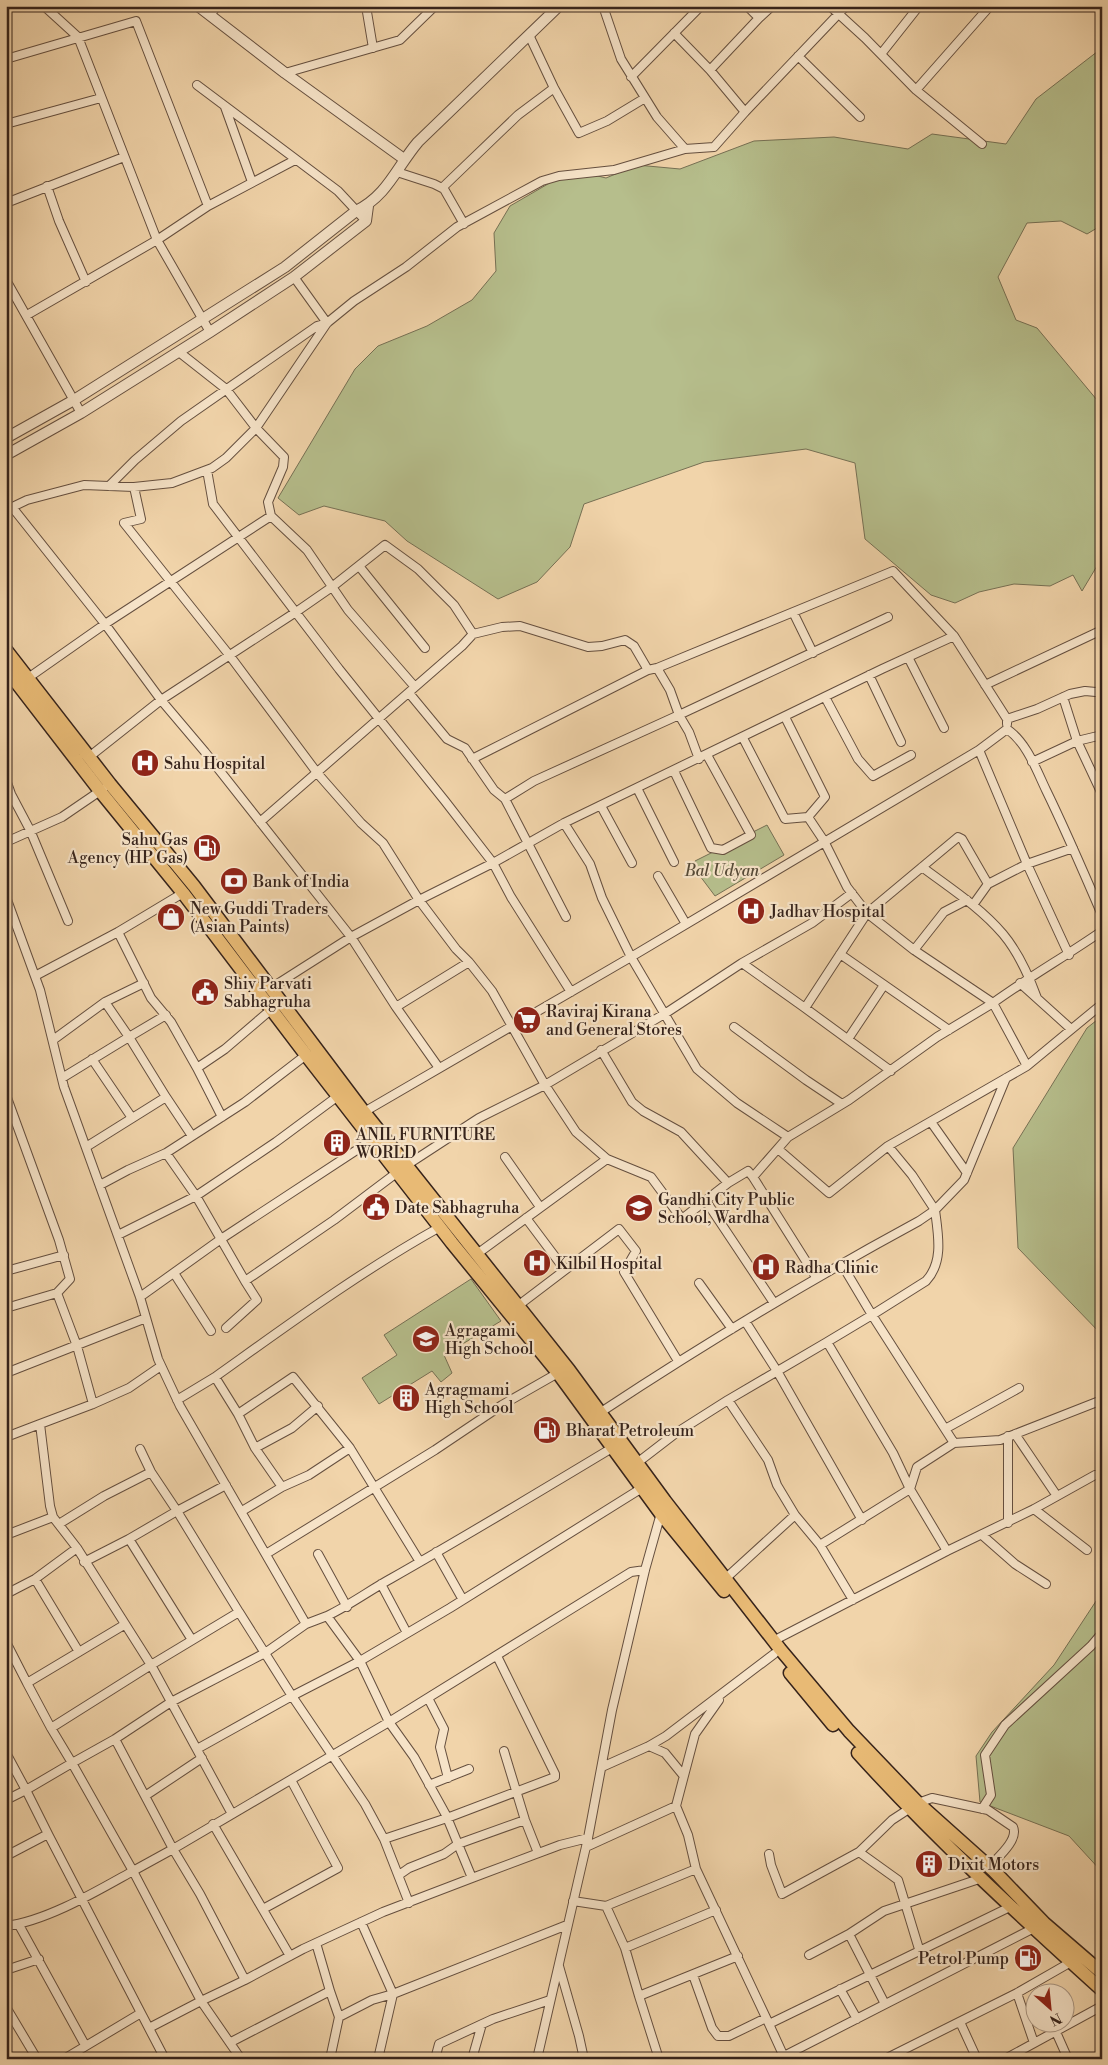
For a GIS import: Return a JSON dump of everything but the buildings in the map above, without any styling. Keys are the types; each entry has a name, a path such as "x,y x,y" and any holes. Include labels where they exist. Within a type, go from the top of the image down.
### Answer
{"main road":[{"path":"6,650 89,757 105,787 183,893 364,1112 440,1227 558,1373 642,1488 663,1508 725,1579 813,1702 914,1806 986,1872 1071,1962 1102,1990"},
{"path":"6,669 105,787 194,886 271,988 277,1005 306,1055 372,1140 402,1169 519,1305 601,1412 637,1463 663,1508 774,1647"},
{"path":"986,1872 1012,1906 1102,1973"}],"street":[{"path":"44,6 78,37 157,240 210,332"},
{"path":"198,6 285,74 404,159"},
{"path":"210,15 217,6"},
{"path":"366,6 373,48"},
{"path":"285,74 400,40 435,6"},
{"path":"6,438 74,400 203,320 285,267 356,212 368,206 388,187 404,159 418,142 559,6"},
{"path":"631,77 701,6"},
{"path":"747,6 759,18"},
{"path":"710,70 772,6"},
{"path":"830,6 916,90 982,144"},
{"path":"439,1068 396,1007 351,937 205,752 161,700 105,624 9,508 27,500 84,485 134,487 172,483 206,470 226,458 256,428 327,323 354,302 406,267 464,224 542,181 559,176 614,170 685,149 714,147 846,6"},
{"path":"881,54 919,6"},
{"path":"916,90 990,6"},
{"path":"604,7 620,59 657,117 685,149"},
{"path":"6,59 136,21 208,206"},
{"path":"674,33 710,70 745,112"},
{"path":"529,35 554,88 579,133 607,121 645,98"},
{"path":"798,56 860,117"},
{"path":"197,85 295,160 338,190 366,221"},
{"path":"442,188 518,115 554,88"},
{"path":"6,124 102,98"},
{"path":"224,106 252,182"},
{"path":"6,203 124,157"},
{"path":"27,315 157,240 208,206 295,160"},
{"path":"397,172 442,188 464,224"},
{"path":"47,186 59,221 86,282"},
{"path":"6,455 179,352 294,277 366,221 368,206"},
{"path":"294,277 327,323"},
{"path":"6,280 81,412"},
{"path":"110,486 135,460 174,426 317,326 327,323"},
{"path":"179,352 226,389 256,428 284,457 283,467 268,502 271,516 307,550 348,610 415,688"},
{"path":"206,470 213,504 238,539 493,863 511,897 571,992"},
{"path":"134,487 141,519 124,523 230,656 318,774 360,823 383,843 419,900 456,949 492,991 545,1085 576,1132 607,1159 651,1177 682,1219 728,1183 748,1171 816,1277"},
{"path":"28,678 105,624 271,516"},
{"path":"89,757 161,700 296,612 332,587 385,545 418,569 448,598 473,634"},
{"path":"359,566 425,648"},
{"path":"364,1112 631,957 980,750 1007,729 1008,719 954,636 893,571 657,668 648,670 472,758"},
{"path":"792,612 813,652"},
{"path":"505,799 534,781 888,617"},
{"path":"260,822 318,774 462,646 473,634 502,627 520,626 588,647 602,646 625,640 634,646 648,670"},
{"path":"985,684 1102,630"},
{"path":"271,988 351,937 493,863 564,823 708,755 869,675 954,636"},
{"path":"908,657 944,728"},
{"path":"657,668 670,690 699,759"},
{"path":"869,675 901,742"},
{"path":"1008,719 1085,690 1096,692 1102,690"},
{"path":"409,693 447,739 465,748 494,790 505,799 526,844 566,917"},
{"path":"825,697 858,759 873,776 911,755"},
{"path":"1063,697 1077,741 1102,794"},
{"path":"742,738 785,820 808,816 825,797 785,717"},
{"path":"1007,729 1014,734 1027,751 1102,914"},
{"path":"1032,762 1077,741 1102,735"},
{"path":"980,750 1027,864 1068,955"},
{"path":"674,771 711,848 723,850 751,835 708,755"},
{"path":"6,780 11,794 30,830 68,921"},
{"path":"6,842 62,817 105,787"},
{"path":"637,788 674,862"},
{"path":"601,806 632,863"},
{"path":"808,816 852,893 867,913 914,950 993,1002 1027,1066"},
{"path":"564,823 590,864 602,898 631,957 666,1013 697,1069 736,1103 788,1137"},
{"path":"805,1008 867,913 957,837 960,837 988,884"},
{"path":"914,950 944,912 970,903 988,884 1027,864 1073,848"},
{"path":"922,867 970,903 1002,933 1029,977 1037,998"},
{"path":"658,876 686,924"},
{"path":"35,976 118,932 183,893"},
{"path":"245,1281 334,1220 402,1169 479,1118 545,1085 666,1013 742,963 812,923 852,893"},
{"path":"6,897 35,976 62,1078 140,1297 161,1366 177,1400 306,1624"},
{"path":"753,1177 788,1137 842,1104 949,1030 1029,977 1068,955 1102,930"},
{"path":"118,932 152,998 166,1016 197,1068 222,1117"},
{"path":"840,954 949,1030"},
{"path":"396,1007 469,962"},
{"path":"742,963 891,1071"},
{"path":"53,1040 105,1002 144,983"},
{"path":"1020,983 1071,1029"},
{"path":"848,1039 884,985"},
{"path":"105,1002 129,1036 192,1136"},
{"path":"778,1149 829,1193 888,1146 1027,1066 1102,1004"},
{"path":"197,1068 225,1049 277,1005"},
{"path":"62,1078 129,1036 166,1016"},
{"path":"734,1027 842,1104"},
{"path":"601,1050 632,1102 643,1111 680,1132 728,1183"},
{"path":"100,1185 166,1153 245,1102 306,1055"},
{"path":"92,1059 132,1118"},
{"path":"601,1412 678,1361 816,1277 919,1221 935,1210 960,1186 967,1173 1006,1078"},
{"path":"118,1235 196,1196 276,1142 338,1096"},
{"path":"86,1147 166,1097"},
{"path":"6,1308 57,1292 70,1279 64,1255 7,1098"},
{"path":"931,1122 967,1173"},
{"path":"140,1297 222,1239 372,1140"},
{"path":"637,1463 676,1433 872,1315 926,1281 931,1275 935,1268 939,1245 935,1210 912,1175 888,1146"},
{"path":"166,1153 196,1196 257,1300 226,1328"},
{"path":"505,1157 540,1207"},
{"path":"477,1254 607,1159"},
{"path":"706,1201 774,1303"},
{"path":"526,1218 565,1270"},
{"path":"177,1400 215,1377 401,1249 440,1227"},
{"path":"519,1305 619,1229 636,1251 624,1272 678,1361"},
{"path":"6,1271 64,1255"},
{"path":"841,1263 954,1443"},
{"path":"174,1273 185,1278"},
{"path":"174,1273 211,1331"},
{"path":"699,1283 732,1329"},
{"path":"57,1292 77,1346 93,1404"},
{"path":"6,1373 146,1318"},
{"path":"745,1321 777,1371 862,1520"},
{"path":"827,1342 893,1453 910,1489 947,1551"},
{"path":"6,1437 93,1404 129,1388 161,1366"},
{"path":"266,1554 376,1487 502,1405 558,1373"},
{"path":"215,1377 238,1414 255,1448 282,1487"},
{"path":"238,1414 293,1377 350,1448 376,1487 420,1562"},
{"path":"944,1429 1019,1388"},
{"path":"728,1400 768,1460 777,1485 795,1515 820,1545 852,1600"},
{"path":"820,1545 910,1489 917,1467 954,1443 1000,1440 1102,1400"},
{"path":"255,1448 292,1428 318,1406"},
{"path":"40,1424 52,1512 77,1548 150,1665 232,1814"},
{"path":"1011,1435 1057,1496"},
{"path":"1008,1523 1011,1435"},
{"path":"242,1512 282,1487 309,1475 350,1448"},
{"path":"6,1800 115,1738 171,1702 265,1653 306,1624 347,1606 612,1448"},
{"path":"140,1449 151,1472 292,1696 365,1804 384,1839 409,1903"},
{"path":"60,1524 104,1496 151,1472"},
{"path":"602,1767 649,1746 723,1694 774,1647 852,1600 947,1551 1008,1523 1096,1475"},
{"path":"84,1562 226,1485"},
{"path":"197,1749 292,1696 360,1662 642,1488"},
{"path":"536,2059 588,1838 612,1710 645,1570 663,1508"},
{"path":"1034,1509 1088,1550"},
{"path":"6,1535 52,1512"},
{"path":"725,1579 795,1515"},
{"path":"982,1535 1015,1564 1046,1584"},
{"path":"129,1539 192,1640"},
{"path":"6,1594 35,1579 77,1548"},
{"path":"436,1552 463,1600"},
{"path":"318,1554 347,1606"},
{"path":"6,1926 18,1924 82,1899 173,1849 389,1722 631,1572 645,1570"},
{"path":"35,1579 79,1652"},
{"path":"381,1584 407,1633"},
{"path":"51,1728 150,1665 240,1612"},
{"path":"326,1616 360,1662 389,1722 414,1758 447,1818 472,1878"},
{"path":"26,1683 124,1624"},
{"path":"982,1808 992,1795 985,1755 1005,1724 1091,1646 1102,1633"},
{"path":"6,1642 26,1683 133,1871 201,2001 241,2059"},
{"path":"384,1839 552,1779 555,1774 497,1656"},
{"path":"723,1694 695,1734 676,1806 688,1835 696,1869 785,2057 1039,1926"},
{"path":"428,1698 444,1729 440,1748 448,1778"},
{"path":"115,1738 173,1849 200,1894 244,1980"},
{"path":"649,1746 665,1753 683,1775"},
{"path":"504,1751 525,1820 538,1853"},
{"path":"6,1753 165,2059"},
{"path":"145,1796 202,1758"},
{"path":"429,1785 469,1769"},
{"path":"263,1909 338,1868 291,1780"},
{"path":"769,1854 782,1894 858,1852 892,1820 914,1806 932,1798 993,1812 1013,1828 1015,1832 1014,1838 986,1872 884,1911 849,1934 809,1955"},
{"path":"586,1847 676,1806"},
{"path":"399,1875 409,1868 444,1854 458,1844 525,1820"},
{"path":"213,1824 290,1956"},
{"path":"6,1856 48,1834"},
{"path":"149,2028 316,1943 383,1912 560,1845 588,1838"},
{"path":"858,1852 898,1880 919,1949"},
{"path":"573,1902 606,1906 696,1869"},
{"path":"606,1906 625,1948 659,2059"},
{"path":"693,1975 712,2028 718,2036 729,2036 840,1989 919,1949 1012,1906"},
{"path":"625,1948 716,1910"},
{"path":"361,1922 393,1994 378,2059"},
{"path":"18,1924 85,2045"},
{"path":"339,2017 372,2000 393,1994 567,1925"},
{"path":"849,1934 885,2004"},
{"path":"316,1943 339,2017 330,2059"},
{"path":"639,1996 738,1956"},
{"path":"6,1970 39,1959"},
{"path":"884,2059 1017,1993 1071,1962"},
{"path":"558,1964 584,2059"},
{"path":"840,1989 857,2019"},
{"path":"231,2042 330,1991"},
{"path":"1017,1993 1034,2043"},
{"path":"435,2059 439,2044 482,2024 550,2000"},
{"path":"1076,2021 1102,2006"},
{"path":"6,2007 37,2059"},
{"path":"64,2059 141,2013"},
{"path":"960,2022 977,2059"},
{"path":"472,2059 482,2024"},
{"path":"1005,2059 1056,2032 1068,2059"}],"green space":[{"path":"1102,48 1102,225 1087,234 1061,221 1027,223 998,277 1016,320 1037,328 1102,406 1102,564 1097,566 1082,591 1073,575 1050,586 1014,584 979,592 955,603 931,595 865,539 855,463 806,449 704,462 584,504 570,547 537,582 498,599 407,541 385,521 324,506 299,515 278,498 355,369 378,346 427,326 472,300 496,271 494,233 510,206 553,181 586,173 606,178 637,165 680,169 754,141 834,137 908,149 932,134 1006,144 1036,99"},
{"name":"Bal Udyan","path":"767,825 784,855 715,896 694,868 695,861"},
{"path":"1102,1016 1102,1335 1018,1248 1013,1148 1087,1028"},
{"path":"471,1279 501,1321 444,1355 452,1373 441,1382 432,1371 379,1404 362,1378 397,1355 384,1335"},
{"path":"1102,1592 1102,1872 1069,1836 980,1802 976,1756 992,1732 1054,1665"}],"place":[{"name":"Sahu Hospital","path":"145,763"},
{"name":"Sahu Gas Agency (HP Gas)","path":"207,848"},
{"name":"Bank of India","path":"234,881"},
{"name":"Jadhav Hospital","path":"751,911"},
{"name":"New Guddi Traders (Asian Paints)","path":"171,917"},
{"name":"Shiv Parvati Sabhagruha","path":"205,992"},
{"name":"Raviraj Kirana and General Stores","path":"527,1020"},
{"name":"ANIL FURNITURE WORLD","path":"337,1143"},
{"name":"Date Sabhagruha","path":"376,1207"},
{"name":"Gandhi City Public School, Wardha","path":"639,1208"},
{"name":"Kilbil Hospital","path":"537,1263"},
{"name":"Radha Clinic","path":"766,1267"},
{"name":"Agragami High School","path":"426,1339"},
{"name":"Agragmami High School","path":"406,1398"},
{"name":"Bharat Petroleum","path":"547,1430"},
{"name":"Dixit Motors","path":"929,1864"},
{"name":"Petrol Pump","path":"1028,1958"}]}
